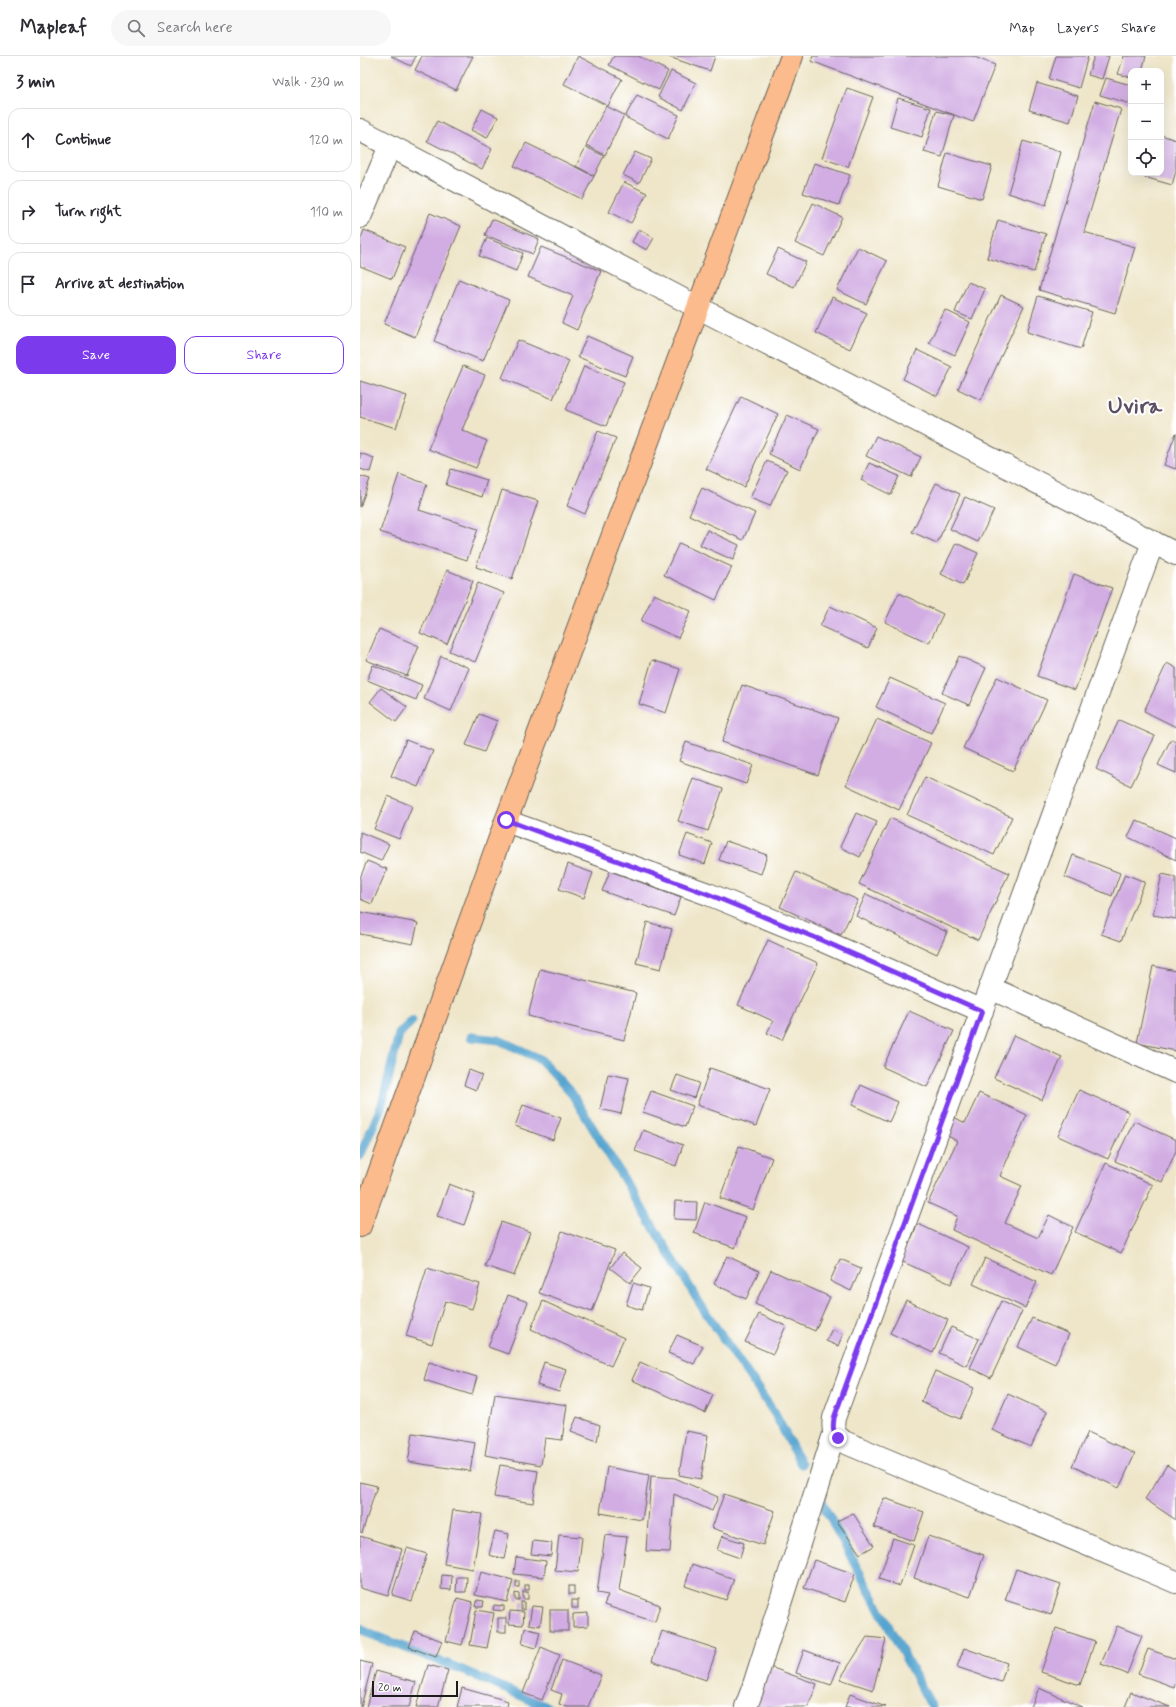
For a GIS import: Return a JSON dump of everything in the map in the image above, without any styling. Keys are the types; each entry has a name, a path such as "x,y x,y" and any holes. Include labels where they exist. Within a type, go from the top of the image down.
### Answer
{"highway":[{"path":"360,1226 506,820 699,308 792,56"}],"street":[{"path":"360,130 699,308 1176,554"},
{"path":"360,217 390,146"},
{"path":"746,1707 834,1434 832,1427 834,1418 1153,542"},
{"path":"506,820 708,894 821,940 982,1011"},
{"path":"990,988 1176,1072"},
{"path":"834,1434 844,1442 1176,1582"}],"building":[{"path":"391,56 416,56 411,66"},
{"path":"422,56 473,56 456,90 415,70"},
{"path":"578,56 622,79 608,106 564,84"},
{"path":"614,56 638,56 668,71 659,90 609,65"},
{"path":"666,56 715,56 710,71"},
{"path":"813,56 972,56 995,65 973,122 811,61"},
{"path":"1056,56 1088,56 1079,88 1049,79"},
{"path":"1094,56 1109,56 1102,79 1088,75"},
{"path":"1124,56 1146,56 1143,68 1128,68 1128,76 1118,74"},
{"path":"671,71 696,83 683,110 658,97"},
{"path":"1106,78 1128,84 1128,103 1100,95"},
{"path":"1037,83 1078,96 1070,122 1029,110"},
{"path":"847,88 873,97 848,167 822,158"},
{"path":"637,95 679,115 668,139 625,117"},
{"path":"898,98 931,108 922,137 890,127"},
{"path":"1095,101 1121,109 1084,232 1135,247 1115,313 1039,290"},
{"path":"606,106 624,115 605,155 586,145"},
{"path":"482,109 498,117 487,138 471,130"},
{"path":"936,111 954,115 942,157 924,152"},
{"path":"437,121 492,149 482,169 427,141"},
{"path":"1164,136 1176,140 1176,171 1172,185 1144,177 1164,176"},
{"path":"1023,141 1061,152 1046,205 1008,193"},
{"path":"526,143 594,176 582,199 514,166"},
{"path":"586,147 604,156 594,176 576,166"},
{"path":"635,152 651,159 639,183 623,175"},
{"path":"947,153 992,166 982,199 938,186"},
{"path":"814,163 850,175 839,205 803,193"},
{"path":"624,182 647,193 631,223 609,212"},
{"path":"813,203 842,217 824,256 795,243"},
{"path":"430,213 461,226 415,337 384,324"},
{"path":"492,219 539,239 533,254 485,235"},
{"path":"998,220 1046,234 1034,272 987,258"},
{"path":"639,229 654,238 647,250 632,242"},
{"path":"364,230 405,247 392,279 360,266 360,241"},
{"path":"487,238 523,253 516,271 479,256"},
{"path":"541,247 601,271 577,330 562,323 573,296 528,277"},
{"path":"858,247 887,261 866,304 837,290"},
{"path":"778,249 806,262 794,287 766,274"},
{"path":"459,279 509,300 483,361 434,341"},
{"path":"968,282 985,289 972,319 955,312"},
{"path":"1001,295 1024,306 981,400 958,389"},
{"path":"1038,296 1092,312 1081,349 1027,332"},
{"path":"832,297 867,313 850,349 816,333"},
{"path":"945,310 970,322 955,355 929,343"},
{"path":"587,336 633,356 625,376 578,357"},
{"path":"518,340 569,361 553,399 502,378"},
{"path":"917,350 952,367 937,396 903,379"},
{"path":"463,366 485,375 462,430 487,441 476,468 428,449"},
{"path":"584,366 624,382 606,426 566,410"},
{"path":"360,381 407,396 396,428 360,417"},
{"path":"741,396 778,414 744,487 706,469"},
{"path":"787,415 819,429 800,469 769,454"},
{"path":"598,431 616,438 585,514 567,506"},
{"path":"1176,433 1176,469 1164,465"},
{"path":"876,436 921,457 911,477 866,456"},
{"path":"360,453 374,458 370,472 360,469"},
{"path":"767,461 787,470 770,506 750,498"},
{"path":"869,463 899,476 891,495 861,480"},
{"path":"451,469 487,480 482,497 446,485"},
{"path":"399,474 427,484 419,510 478,529 467,560 380,532"},
{"path":"360,476 370,479 360,507"},
{"path":"936,483 960,494 937,543 912,532"},
{"path":"702,488 755,513 743,540 689,515"},
{"path":"502,490 538,501 512,579 476,567"},
{"path":"965,497 994,510 978,542 950,529"},
{"path":"707,530 739,545 733,560 700,545"},
{"path":"679,543 732,567 716,600 664,575"},
{"path":"956,543 978,553 963,585 941,574"},
{"path":"447,570 473,581 447,644 420,633"},
{"path":"1074,574 1112,588 1075,690 1037,676"},
{"path":"478,583 504,593 475,662 449,651"},
{"path":"899,593 943,614 929,643 885,622"},
{"path":"654,594 691,611 678,638 641,621"},
{"path":"830,606 877,628 868,648 820,626"},
{"path":"379,629 419,646 407,676 366,660"},
{"path":"441,656 469,668 451,711 424,699"},
{"path":"959,656 986,668 969,705 942,693"},
{"path":"652,660 680,669 666,713 639,704"},
{"path":"1167,663 1176,668 1176,727 1144,711"},
{"path":"373,665 422,685 416,700 367,680"},
{"path":"997,677 1047,700 1013,771 963,748"},
{"path":"890,678 945,703 931,733 876,707"},
{"path":"742,685 838,718 818,775 722,742"},
{"path":"381,688 407,707 396,722 370,702"},
{"path":"479,714 497,721 484,752 466,745"},
{"path":"877,719 931,743 899,810 846,785"},
{"path":"1119,720 1155,736 1131,786 1096,769"},
{"path":"1171,739 1176,741 1176,773 1158,765"},
{"path":"406,740 433,751 418,787 391,776"},
{"path":"686,742 753,765 746,784 679,761"},
{"path":"925,777 1012,817 994,855 907,815"},
{"path":"693,778 723,789 708,831 678,821"},
{"path":"388,796 412,806 399,839 374,829"},
{"path":"856,813 877,822 860,857 840,847"},
{"path":"890,818 1009,873 978,940 859,884"},
{"path":"1136,820 1176,838 1176,860 1128,837"},
{"path":"360,832 389,844 381,861 360,852"},
{"path":"687,834 712,843 705,864 679,855"},
{"path":"726,841 767,855 761,874 719,860"},
{"path":"1073,855 1120,873 1112,896 1065,877"},
{"path":"367,861 387,869 372,904 360,899 360,878"},
{"path":"568,864 593,873 584,898 559,889"},
{"path":"610,871 681,897 674,916 602,891"},
{"path":"796,872 858,900 841,935 780,907"},
{"path":"1125,874 1145,882 1121,941 1101,934"},
{"path":"1162,874 1176,877 1176,919 1153,915"},
{"path":"866,894 947,932 937,954 856,916"},
{"path":"360,912 418,923 413,944 360,934"},
{"path":"647,922 672,929 661,969 636,963"},
{"path":"768,940 818,963 782,1040 767,1033 773,1021 738,1005"},
{"path":"1153,966 1176,971 1176,1051 1137,1043"},
{"path":"540,969 636,993 624,1040 528,1016"},
{"path":"909,1011 954,1031 927,1087 883,1067"},
{"path":"1014,1035 1062,1057 1042,1100 994,1078"},
{"path":"710,1068 770,1089 756,1126 697,1105"},
{"path":"469,1070 482,1075 476,1090 464,1085"},
{"path":"608,1074 629,1078 621,1114 600,1109"},
{"path":"677,1075 699,1083 694,1098 671,1090"},
{"path":"861,1085 898,1102 889,1122 852,1105"},
{"path":"1079,1090 1129,1112 1108,1159 1058,1136"},
{"path":"651,1091 693,1106 685,1127 643,1112"},
{"path":"979,1093 1027,1115 1000,1176 1022,1186 1005,1223 1038,1238 1049,1215 1073,1227 1051,1275 952,1230 957,1216 928,1203 957,1141 946,1135 954,1117 965,1123"},
{"path":"523,1105 561,1118 553,1140 515,1126"},
{"path":"1134,1121 1176,1140 1176,1151 1162,1182 1115,1161"},
{"path":"643,1130 683,1145 676,1166 635,1151"},
{"path":"739,1146 772,1158 753,1210 720,1198"},
{"path":"1106,1163 1153,1185 1121,1253 1075,1232"},
{"path":"449,1184 475,1194 464,1225 437,1216"},
{"path":"675,1201 697,1202 696,1220 674,1219"},
{"path":"705,1202 746,1217 735,1248 694,1233"},
{"path":"501,1222 530,1232 514,1276 485,1266"},
{"path":"918,1224 968,1247 951,1284 901,1261"},
{"path":"562,1231 615,1250 592,1312 539,1293"},
{"path":"622,1253 642,1268 630,1283 610,1268"},
{"path":"727,1256 759,1271 746,1299 714,1284"},
{"path":"985,1258 1037,1282 1025,1308 973,1284"},
{"path":"840,1259 861,1268 851,1291 830,1281"},
{"path":"427,1268 480,1284 472,1309 445,1301 432,1344 406,1336"},
{"path":"771,1270 830,1297 815,1331 755,1304"},
{"path":"633,1283 649,1288 642,1310 626,1305"},
{"path":"508,1295 528,1302 508,1354 488,1347"},
{"path":"906,1300 948,1320 933,1353 890,1333"},
{"path":"543,1301 624,1338 611,1366 531,1329"},
{"path":"1001,1301 1022,1311 991,1378 970,1368"},
{"path":"759,1314 786,1326 773,1354 745,1342"},
{"path":"1032,1318 1069,1334 1055,1364 1018,1347"},
{"path":"951,1327 979,1339 966,1366 939,1353"},
{"path":"832,1329 843,1334 838,1346 826,1341"},
{"path":"677,1335 703,1346 694,1364 668,1353"},
{"path":"429,1362 477,1377 472,1395 424,1380"},
{"path":"544,1362 566,1369 559,1392 537,1385"},
{"path":"640,1362 713,1395 705,1413 632,1380"},
{"path":"935,1371 974,1388 960,1419 921,1402"},
{"path":"495,1394 567,1405 562,1440 545,1438 541,1465 485,1455"},
{"path":"1008,1394 1047,1412 1031,1447 992,1430"},
{"path":"577,1417 600,1425 597,1441 571,1431"},
{"path":"686,1431 708,1435 701,1479 679,1475"},
{"path":"1088,1432 1135,1454 1119,1488 1072,1466"},
{"path":"413,1433 475,1443 470,1471 408,1462"},
{"path":"500,1465 538,1471 533,1503 494,1497"},
{"path":"1167,1465 1176,1471 1176,1520 1145,1499"},
{"path":"607,1467 649,1475 642,1520 600,1513"},
{"path":"651,1476 675,1478 718,1497 712,1511 674,1494 670,1552 646,1551"},
{"path":"360,1482 377,1486 362,1533 360,1532"},
{"path":"724,1494 775,1511 763,1545 712,1528"},
{"path":"884,1498 924,1512 914,1541 874,1527"},
{"path":"453,1510 482,1514 473,1569 444,1564"},
{"path":"853,1513 874,1546 860,1554 837,1521"},
{"path":"495,1531 509,1534 504,1559 489,1555"},
{"path":"559,1535 582,1537 578,1572 555,1570"},
{"path":"605,1535 627,1537 619,1590 660,1605 655,1622 604,1605 608,1595 597,1593"},
{"path":"360,1536 402,1549 388,1596 360,1588"},
{"path":"722,1536 744,1543 740,1558 717,1550"},
{"path":"928,1536 984,1555 970,1597 914,1578"},
{"path":"893,1538 914,1545 900,1586 879,1579"},
{"path":"533,1541 552,1543 551,1556 531,1554"},
{"path":"407,1548 427,1554 412,1601 392,1595"},
{"path":"516,1557 546,1561 544,1577 514,1574"},
{"path":"814,1560 855,1574 845,1602 804,1588"},
{"path":"692,1564 734,1579 726,1600 685,1586"},
{"path":"1016,1569 1061,1584 1051,1615 1005,1600"},
{"path":"481,1572 513,1580 507,1602 475,1595"},
{"path":"442,1575 452,1576 451,1590 441,1589"},
{"path":"457,1577 467,1577 466,1592 456,1592"},
{"path":"516,1581 519,1581 519,1587 516,1587"},
{"path":"525,1585 529,1585 529,1590 525,1590"},
{"path":"569,1586 574,1586 574,1594 569,1594"},
{"path":"523,1592 528,1592 528,1599 523,1599"},
{"path":"515,1593 519,1594 519,1600 515,1600"},
{"path":"457,1598 473,1602 462,1645 446,1641"},
{"path":"477,1600 484,1601 483,1607 476,1607"},
{"path":"572,1600 578,1600 578,1608 572,1608"},
{"path":"521,1602 524,1602 524,1610 521,1610"},
{"path":"494,1605 504,1606 504,1611 493,1610"},
{"path":"532,1606 543,1607 540,1626 529,1624"},
{"path":"476,1610 494,1613 487,1648 470,1645"},
{"path":"550,1610 568,1610 568,1631 550,1631"},
{"path":"510,1611 524,1612 523,1625 509,1624"},
{"path":"588,1613 588,1626 573,1627 573,1614"},
{"path":"498,1618 506,1618 506,1632 498,1632"},
{"path":"1117,1626 1142,1636 1127,1674 1101,1664"},
{"path":"525,1628 540,1632 536,1648 522,1644"},
{"path":"1056,1628 1095,1641 1080,1685 1041,1672"},
{"path":"415,1631 442,1641 436,1657 409,1647"},
{"path":"662,1631 717,1649 706,1680 652,1661"},
{"path":"867,1637 886,1639 873,1690 840,1679"},
{"path":"541,1647 560,1655 542,1700 523,1693"},
{"path":"964,1648 1007,1663 1001,1682 957,1667"},
{"path":"1148,1649 1176,1659 1176,1681 1174,1687 1138,1674"},
{"path":"804,1650 840,1663 831,1685 796,1673"},
{"path":"562,1660 601,1675 588,1707 567,1707 559,1704 562,1694 551,1690"},
{"path":"360,1661 372,1664 361,1707 360,1707"},
{"path":"428,1665 448,1670 438,1707 416,1707"},
{"path":"770,1667 817,1684 808,1707 756,1707"},
{"path":"376,1671 416,1682 409,1707 366,1707"},
{"path":"462,1688 508,1701 507,1707 457,1707"},
{"path":"1039,1688 1082,1707 1031,1707"},
{"path":"1131,1692 1170,1707 1125,1707"},
{"path":"850,1694 886,1707 845,1707"}],"waterway":[{"path":"360,1156 382,1105 399,1034 412,1021"},
{"path":"471,1037 499,1040 540,1059 572,1094 702,1307 775,1414 801,1464"},
{"path":"821,1501 932,1707"},
{"path":"360,1628 370,1634 455,1667 547,1707"}],"district":[{"name":"Uvira","path":"1135,407"}],"route":[{"path":"506,820 708,894 821,940 982,1011 834,1418 832,1427 834,1434 838,1438"}]}
